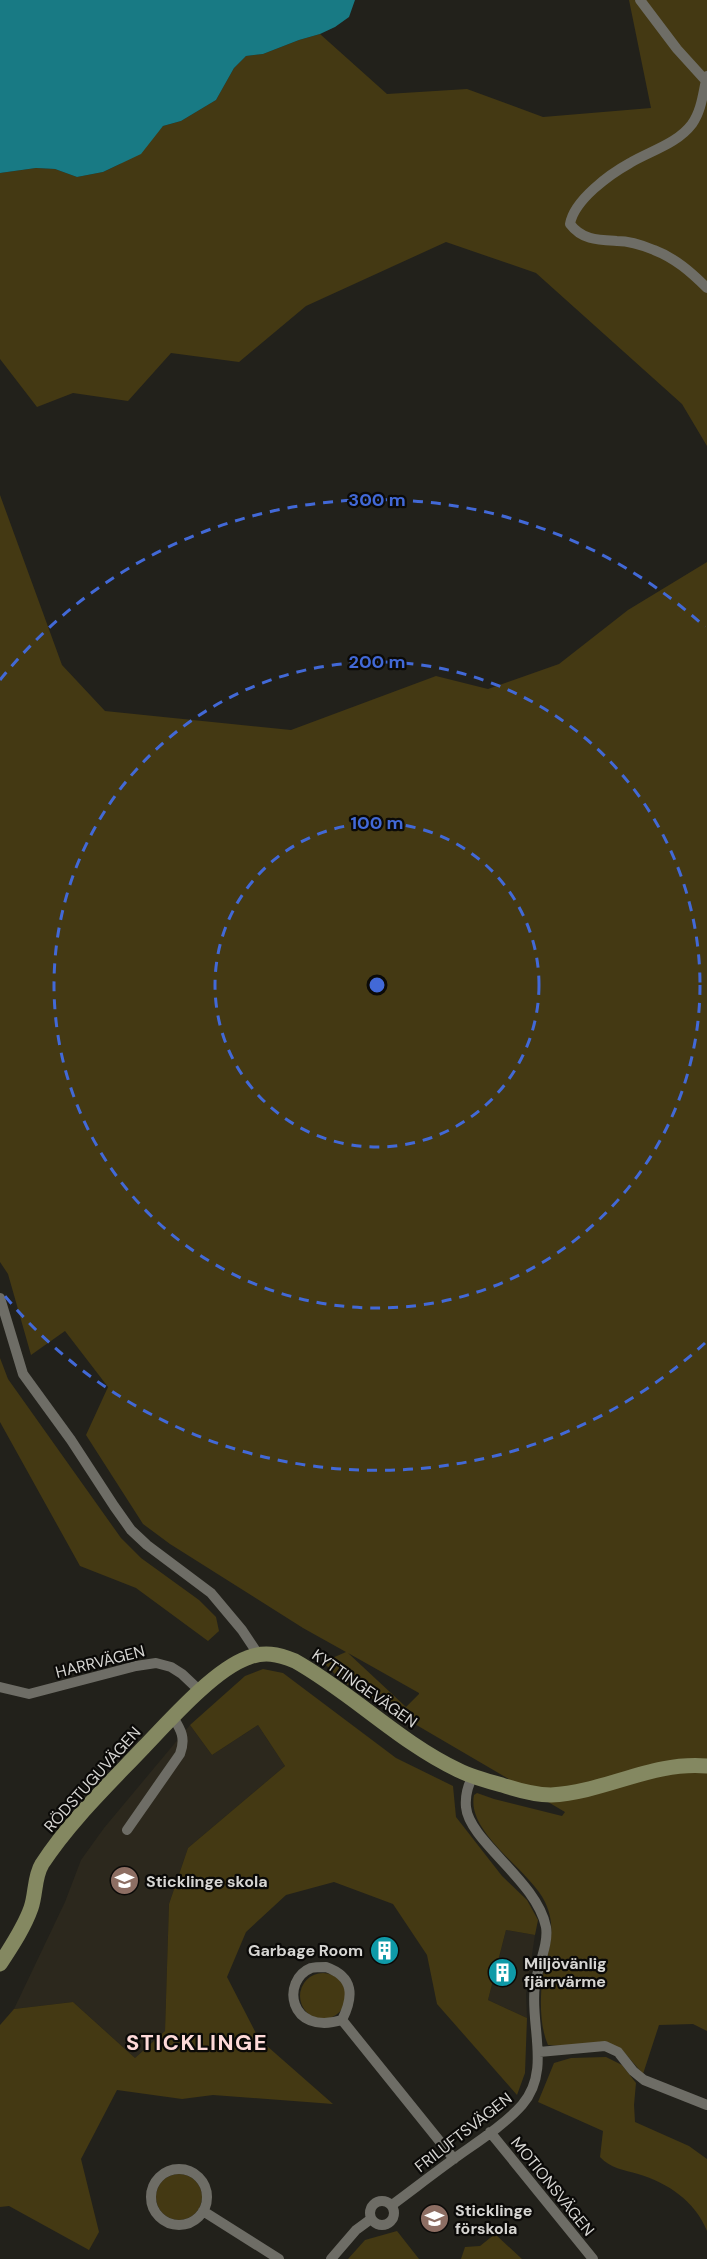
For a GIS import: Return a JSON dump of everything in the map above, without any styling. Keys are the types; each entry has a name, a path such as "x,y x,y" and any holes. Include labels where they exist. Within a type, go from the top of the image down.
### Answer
{"street":[{"path":"640,0 677,49 706,79 699,111 691,126 664,145 631,162 598,186 578,206 570,224 581,235 633,243 674,259 707,288"},
{"path":"0,1298 23,1374 71,1440 131,1530 147,1545 212,1593 258,1654"},
{"name":"RÖDSTUGUVÄGEN","path":"0,1964 31,1909 41,1866 100,1793 200,1691 227,1668 258,1654"},
{"name":"KYTTINGEVÄGEN","path":"258,1654 278,1654 295,1661 416,1746 458,1770 516,1789 547,1795 570,1793 599,1788 665,1767 686,1764 707,1766"},
{"name":"HARRVÄGEN","path":"0,1687 29,1694 136,1666 156,1663 171,1667 200,1691"},
{"path":"127,1830 180,1754 184,1743 182,1732 173,1717"},
{"name":"FRILUFTSVÄGEN","path":"392,2205 490,2132 523,2104 532,2088 539,2052 534,2006 535,1985 547,1928 536,1899 475,1827 466,1808 468,1786 473,1776"},
{"path":"326,1967 337,1971 344,1978 350,1990 350,2001 342,2020 320,2024 307,2021 296,2009 294,1992 299,1978 311,1968 326,1967"},
{"path":"342,2020 454,2159"},
{"path":"539,2052 605,2046 618,2052 633,2071 644,2080 707,2105"},
{"name":"MOTIONSVÄGEN","path":"490,2132 593,2259"},
{"path":"181,2169 191,2172 204,2184 206,2203 203,2211 197,2219 188,2224 169,2224 161,2219 151,2202 154,2183 168,2171 181,2169"},
{"path":"383,2200 392,2205 394,2213 390,2222 380,2225 371,2219 370,2211 376,2202 383,2200"},
{"path":"203,2211 279,2259"},
{"path":"330,2259 356,2230 371,2219"}],"shaded area":[{"path":"629,0 707,0 707,446 682,404 536,273 446,242 306,306 239,362 171,353 128,401 73,393 37,407 0,359 0,173 36,168 55,169 77,177 103,172 120,164 163,126 181,121 216,100 234,68 246,56 263,54 320,34 387,94 467,89 543,117 651,108"},
{"path":"0,495 62,665 105,711 291,730 436,676 488,689 559,664 628,610 707,562 707,2031 693,2024 659,2025 643,2074 623,2051 548,2045 542,2022 541,1998 551,1933 549,1913 537,1890 489,1837 480,1823 474,1809 474,1795 477,1793 562,1816 565,1812 343,1682 323,1662 346,1652 303,1628 170,1544 143,1524 86,1435 108,1387 65,1331 31,1355 8,1274 0,1262","holes":["348,1653 419,1693 406,1707"]},
{"path":"0,1358 8,1379 121,1538 141,1558 199,1600 216,1617 219,1631 208,1641 136,1588 80,1566 0,1422"},
{"path":"263,1669 283,1673 396,1758 453,1786 456,1817 502,1876 527,1900 538,1920 535,1935 506,1930 488,2000 527,2018 525,2073 517,2095 437,2004 427,1955 393,1904 334,1882 286,1895 246,1932 227,1977 259,2039 333,2104 213,2095 182,2099 117,2090 81,2159 99,2232 89,2250 9,2206 0,2207 0,2025 14,2009 73,2002 135,2058 165,2031 169,1904 188,1848 285,1766 258,1725 212,1755 190,1725 245,1676"},
{"name":"Sticklinge skola","path":"190,1725 212,1755 258,1725 285,1766 188,1848 169,1904 165,2031 135,2058 73,2002 14,2009 65,1902 81,1860 104,1828"},
{"path":"506,1930 535,1935 526,1994 527,2018 488,2000"},
{"path":"323,1973 339,1980 346,1996 339,2012 323,2019 307,2012 300,1996 307,1980"},
{"path":"606,2057 622,2065 636,2083 635,2122 689,2146 707,2159 707,2231 702,2220 688,2202 670,2188 604,2161 600,2157 603,2131 538,2102 554,2063 571,2058"},
{"path":"179,2174 195,2181 202,2197 195,2213 179,2220 163,2213 156,2197 163,2181"},
{"path":"397,2231 419,2259 348,2259 365,2240"},
{"path":"495,2234 522,2259 461,2259 465,2247 480,2246"}],"water":[{"path":"0,0 355,0 349,17 335,27 263,54 246,56 234,68 216,100 181,121 163,126 141,154 103,172 77,177 55,169 36,168 0,173"}],"place":[{"name":"Sticklinge skola","path":"125,1881"},
{"name":"Garbage Room","path":"384,1950"},
{"name":"Miljövänlig fjärrvärme","path":"503,1972"},
{"name":"Sticklinge förskola","path":"434,2219"}],"district":[{"name":"STICKLINGE","path":"197,2042"}]}
